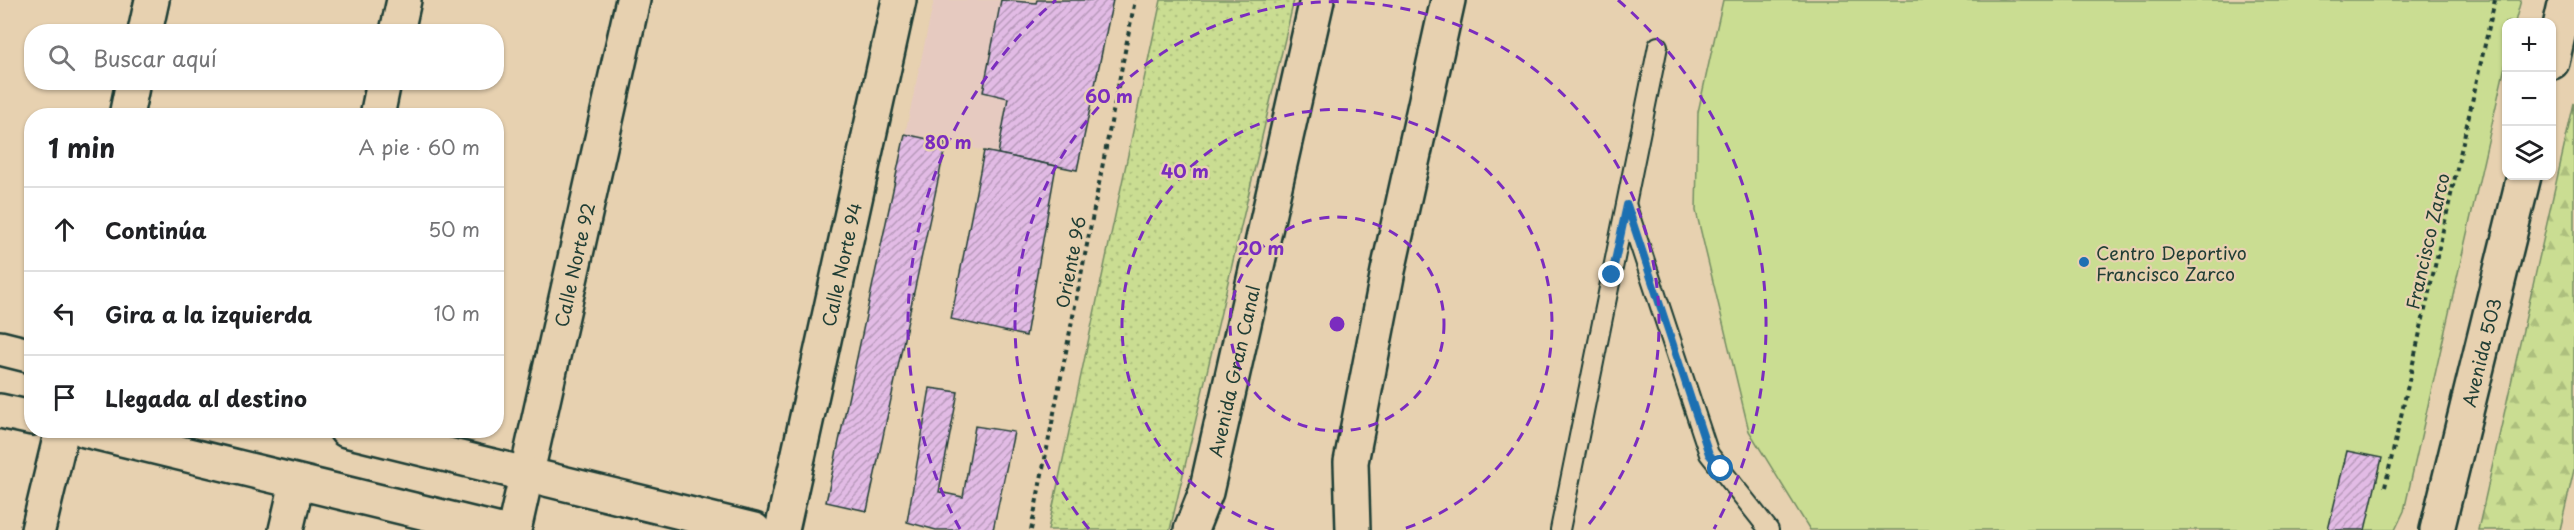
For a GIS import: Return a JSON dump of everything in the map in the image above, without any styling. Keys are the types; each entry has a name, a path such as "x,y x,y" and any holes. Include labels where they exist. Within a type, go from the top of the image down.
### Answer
{"main road":[{"path":"147,24 152,0"},
{"path":"398,24 404,0"},
{"name":"Calle Norte 92","path":"513,530 633,0"},
{"name":"Calle Norte 94","path":"782,530 899,0"},
{"name":"Avenida Gran Canal","path":"1191,530 1206,492 1317,0"},
{"path":"1353,530 1351,462 1388,271 1448,0"},
{"path":"2556,44 2566,0"},
{"path":"128,108 131,90"},
{"path":"378,108 382,90"},
{"name":"Avenida 503","path":"2437,530 2523,180"},
{"path":"0,348 24,354"},
{"path":"0,411 24,416"},
{"path":"38,530 60,438"},
{"path":"117,438 496,530"},
{"path":"379,438 754,530"},
{"path":"286,530 297,483"}],"lane":[{"path":"1560,530 1658,46"},
{"path":"1627,205 1709,454 1768,530"}],"path":[{"name":"Oriente 96","path":"1032,530 1135,0"},
{"name":"Francisco Zarco","path":"2385,487 2495,0"}],"shaded area":[{"path":"934,0 1113,0 1077,170 905,134"}],"green space":[{"path":"1161,0 1294,0 1170,530 1048,530"},
{"name":"Centro Deportivo Francisco Zarco","path":"1723,0 2521,0 2516,18 2502,18 2502,80 2404,511 2395,530 1810,530 1749,431 1696,211 1698,112"},
{"path":"2574,103 2574,470 2560,530 2478,530"}],"building":[{"path":"1001,0 1036,3 1037,0 1113,0 1077,170 998,154 1008,98 983,92"},
{"path":"905,134 946,143 867,511 826,502"},
{"path":"984,151 1056,166 1026,336 951,319"},
{"path":"930,388 958,392 939,492 963,497 975,426 1014,432 993,530 936,530 907,522"},
{"path":"2347,451 2382,458 2365,530 2328,530"}],"place":[{"name":"Centro Deportivo Francisco Zarco","path":"2084,262"}],"route":[{"path":"1612,275 1627,205 1709,454 1721,469"}]}
